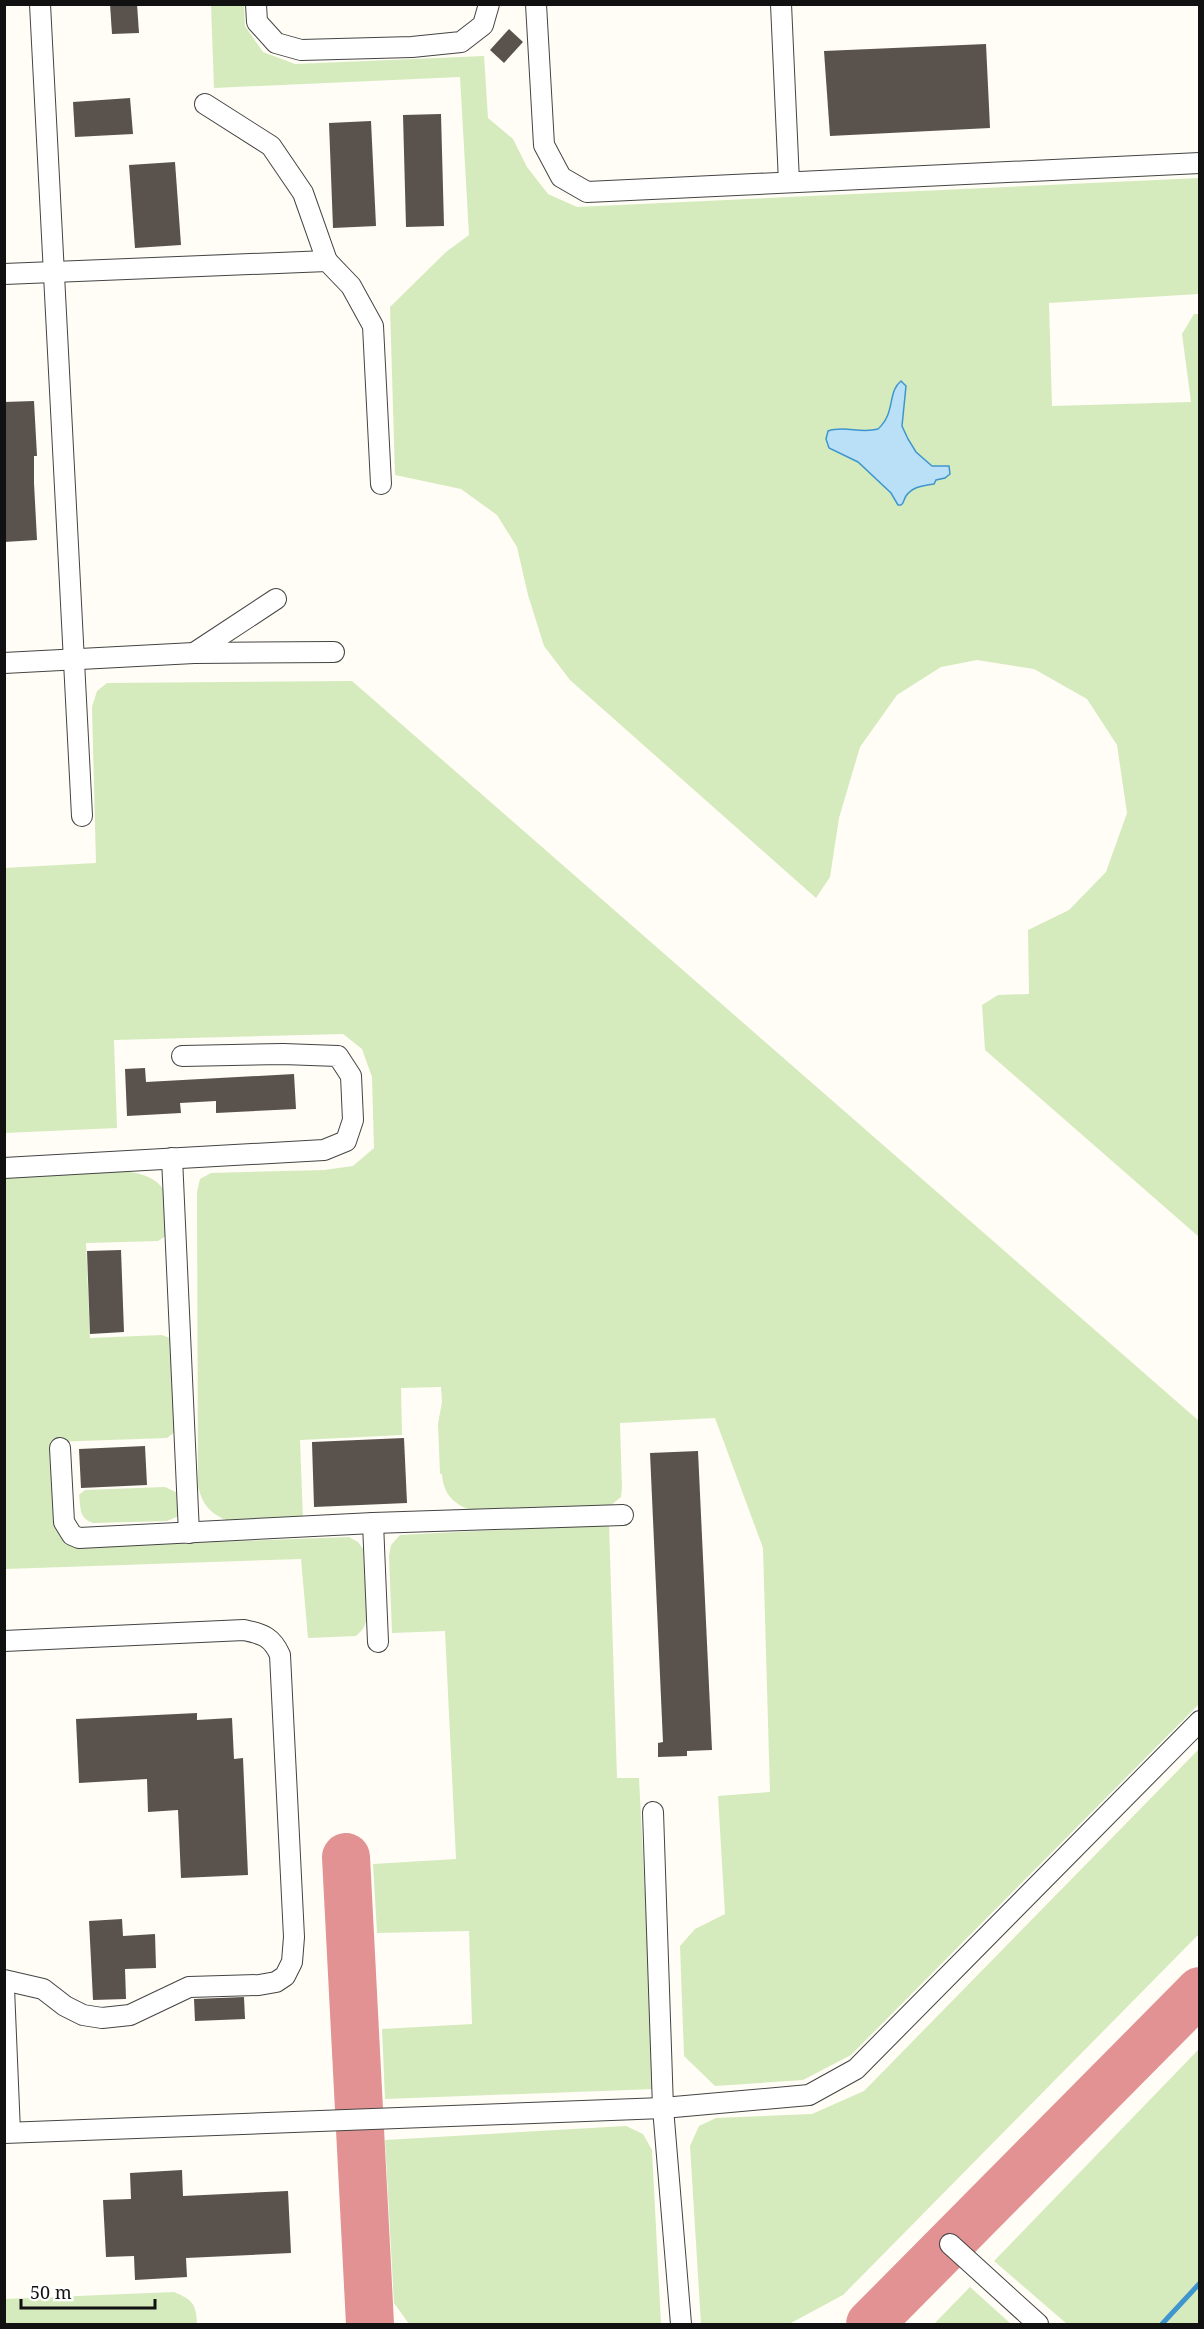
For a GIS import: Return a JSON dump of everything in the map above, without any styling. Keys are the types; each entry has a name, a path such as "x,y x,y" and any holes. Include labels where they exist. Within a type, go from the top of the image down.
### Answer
{"lane":[{"path":"40,4 82,816"},
{"path":"256,4 256,22 276,43 301,50 412,47 461,42 483,25 489,4"},
{"path":"536,4 544,145 561,177 587,192 1200,163"},
{"path":"781,4 789,182"},
{"path":"206,104 271,146 303,193 327,261 351,286 373,326 381,484"},
{"path":"4,274 327,261"},
{"path":"194,653 276,599"},
{"path":"4,663 194,653 334,652"},
{"path":"4,1168 324,1150 346,1140 352,1120 351,1076 338,1056 283,1054 182,1056"},
{"path":"172,1158 189,1533"},
{"path":"60,1448 64,1522 72,1535 79,1538 373,1523 623,1515"},
{"path":"373,1523 378,1642"},
{"path":"4,1641 244,1630 264,1634 274,1642 280,1654 294,1937 292,1962 285,1976 276,1982 259,1985 189,1988 130,2015 102,2018 83,2015 64,2006 43,1989 4,1980"},
{"path":"4,1988 7,2133 663,2108 809,2095 856,2069 1200,1721"},
{"path":"653,1812 663,2108 681,2325"},
{"path":"951,2244 1038,2325"}],"green space":[{"path":"211,5 244,5 245,26 263,52 295,64 484,56 488,118 513,139 527,167 548,194 577,207 1199,178 1199,294 1049,303 1052,406 1191,402 1182,334 1194,314 1199,314 1199,1237 985,1050 982,1005 998,995 1029,994 1028,930 1069,910 1106,872 1127,813 1117,745 1087,699 1034,669 977,660 941,667 897,695 860,747 839,818 830,877 816,898 570,680 544,646 528,595 517,547 497,515 461,489 395,475 390,307 446,252 469,235 460,77 214,88"},
{"path":"352,681 1199,1421 1199,1704 851,2055 803,2080 715,2086 684,2056 680,1946 695,1929 725,1914 718,1796 770,1792 763,1548 715,1418 620,1423 621,1497 610,1506 476,1511 452,1499 445,1488 442,1474 440,1474 438,1424 442,1402 441,1387 401,1388 402,1435 300,1440 303,1520 229,1521 223,1519 208,1508 198,1486 197,1192 200,1179 211,1173 324,1170 353,1166 374,1148 372,1077 362,1049 343,1034 114,1040 117,1128 5,1133 4,868 96,863 92,707 97,691 107,683"},
{"path":"122,1171 149,1177 165,1191 169,1207 166,1236 158,1241 86,1243 90,1338 162,1335 170,1338 176,1345 175,1432 167,1438 52,1442 56,1520 78,1547 349,1537 358,1542 363,1549 367,1619 363,1629 356,1636 308,1638 301,1559 5,1569 4,1176"},
{"path":"165,1487 178,1493 179,1516 167,1521 93,1523 85,1518 82,1512 79,1495 85,1490"},
{"path":"609,1524 617,1778 639,1778 655,2089 385,2099 382,2029 472,2024 469,1931 377,1933 373,1864 456,1859 445,1631 392,1633 389,1556 391,1545 400,1535"},
{"path":"1199,1749 1199,1934 843,2295 789,2324 701,2324 690,2146 699,2126 716,2118 812,2114 864,2091"},
{"path":"1199,2049 1199,2324 1067,2324 994,2261"},
{"path":"626,2126 643,2134 652,2150 661,2324 409,2324 394,2303 385,2140"},
{"path":"970,2287 1011,2324 934,2324"},
{"path":"174,2292 192,2304 196,2312 197,2324 5,2324 5,2299"}],"water":[{"path":"901,381 906,386 902,426 908,439 916,452 932,466 949,466 950,474 936,480 934,484 912,490 902,504 898,505 891,493 858,462 829,448 826,439 828,431 834,429 865,431 878,429 884,423 894,391"}],"building":[{"path":"110,4 137,4 139,33 112,34"},
{"path":"509,29 523,42 504,63 490,50"},
{"path":"986,44 990,128 830,136 824,51"},
{"path":"130,98 133,134 75,137 73,102"},
{"path":"441,114 444,226 406,227 403,115"},
{"path":"371,121 376,226 333,228 329,123"},
{"path":"175,162 181,245 135,248 129,165"},
{"path":"34,401 37,456 34,456 34,483 37,540 4,542 4,402"},
{"path":"145,1068 146,1082 294,1074 296,1109 216,1113 216,1101 180,1103 181,1113 127,1116 125,1069"},
{"path":"121,1250 124,1332 90,1334 87,1251"},
{"path":"404,1438 407,1503 314,1507 312,1442"},
{"path":"145,1446 147,1485 81,1488 79,1449"},
{"path":"698,1451 712,1750 687,1751 687,1756 658,1757 658,1743 663,1742 650,1453"},
{"path":"197,1713 197,1720 232,1718 234,1759 243,1758 248,1875 181,1878 178,1810 148,1812 147,1779 79,1783 76,1719"},
{"path":"122,1919 123,1936 155,1934 156,1968 125,1969 126,1999 93,2000 89,1921"},
{"path":"244,1997 245,2019 195,2021 194,1999"},
{"path":"182,2170 183,2196 288,2191 291,2253 186,2258 187,2277 135,2280 134,2256 106,2257 103,2200 131,2199 130,2173"}],"waterway":[{"path":"1162,2324 1200,2283"}],"taxiway":[{"path":"346,1857 370,2324"},
{"path":"870,2324 1200,1991"}]}
